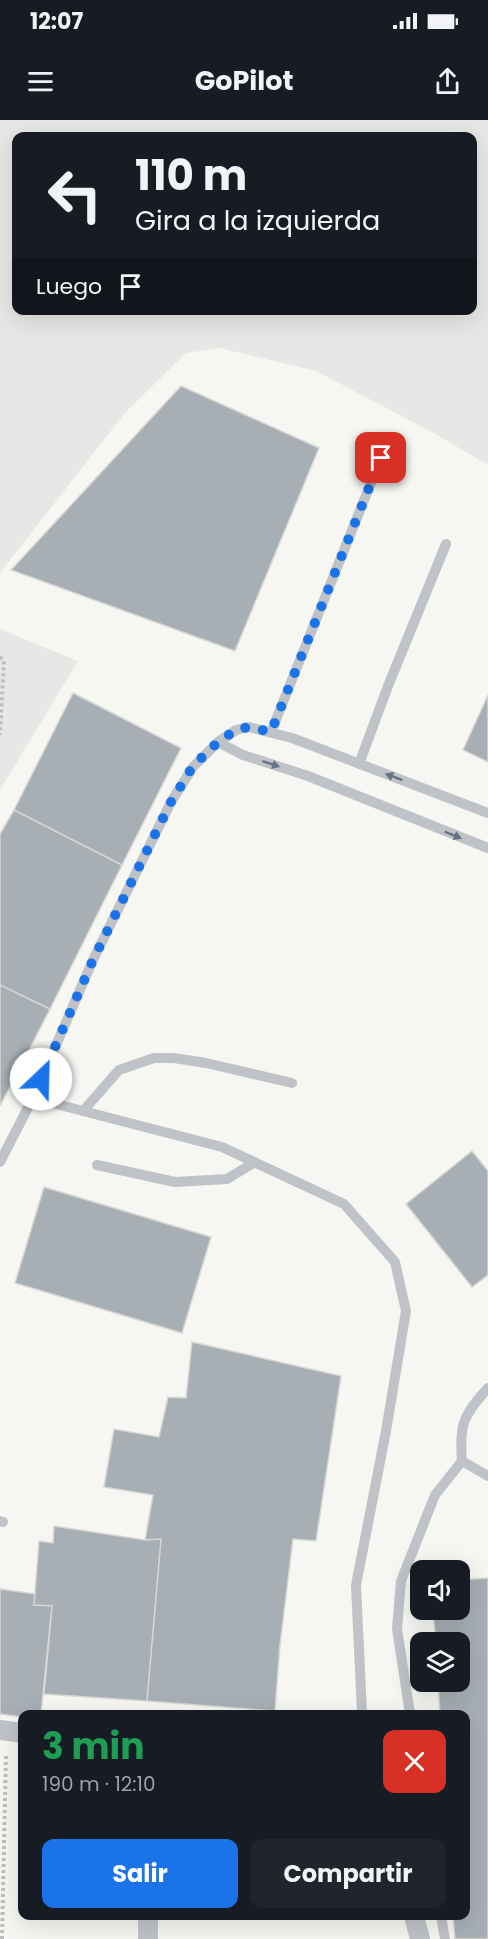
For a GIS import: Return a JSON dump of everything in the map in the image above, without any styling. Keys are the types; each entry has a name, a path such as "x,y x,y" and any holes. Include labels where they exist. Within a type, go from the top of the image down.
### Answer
{"street":[{"path":"148,1920 148,1939"},
{"path":"415,1920 420,1939"}],"lane":[{"path":"271,732 381,458"},
{"path":"359,764 446,543"},
{"path":"0,1162 33,1098 93,960 171,802 193,766 218,742 236,730 249,727 271,732 488,813"},
{"path":"218,742 243,755 308,776 488,848"},
{"path":"83,1111 119,1070 154,1058 174,1058 206,1063 292,1083"},
{"path":"33,1098 222,1147 344,1204 395,1262 406,1311 386,1431 356,1585 362,1710"},
{"path":"97,1165 175,1182 227,1179 255,1162"},
{"path":"409,1710 397,1629 401,1581 435,1495 462,1461 460,1435 471,1406 488,1388"},
{"path":"462,1461 488,1476"},
{"path":"442,1920 445,1939"}],"path":[{"path":"0,657 4,661 0,735"},
{"path":"2,1939 10,1731"}],"shaded area":[{"path":"0,120 488,120 488,465 432,432 316,371 220,348 186,353 124,414 0,573"},
{"path":"0,629 78,661 0,790"}],"building":[{"path":"181,386 319,448 235,651 11,570"},
{"path":"73,693 181,748 122,865 14,810"},
{"path":"488,695 488,762 463,750"},
{"path":"14,810 122,865 50,1009 0,985 0,834"},
{"path":"0,985 50,1009 0,1106"},
{"path":"472,1151 488,1171 488,1275 472,1287 406,1204"},
{"path":"44,1187 211,1237 182,1333 15,1283"},
{"path":"192,1342 341,1376 316,1541 293,1539 280,1645 275,1710 147,1701 161,1539 145,1540 153,1495 104,1487 114,1429 159,1437 168,1397 186,1398"},
{"path":"54,1526 145,1540 161,1539 147,1701 44,1694 52,1606 34,1605 39,1541 53,1543"},
{"path":"488,1578 488,1939 455,1939 453,1920 470,1920 470,1710 440,1710 439,1692 470,1692 470,1632 435,1632 434,1620 470,1620 470,1579"},
{"path":"0,1589 35,1594 34,1605 52,1606 41,1710 18,1710 18,1716 0,1714"}],"route":[{"path":"41,1079 93,960 171,802 193,766 218,742 236,730 249,727 271,732 381,458"}]}
